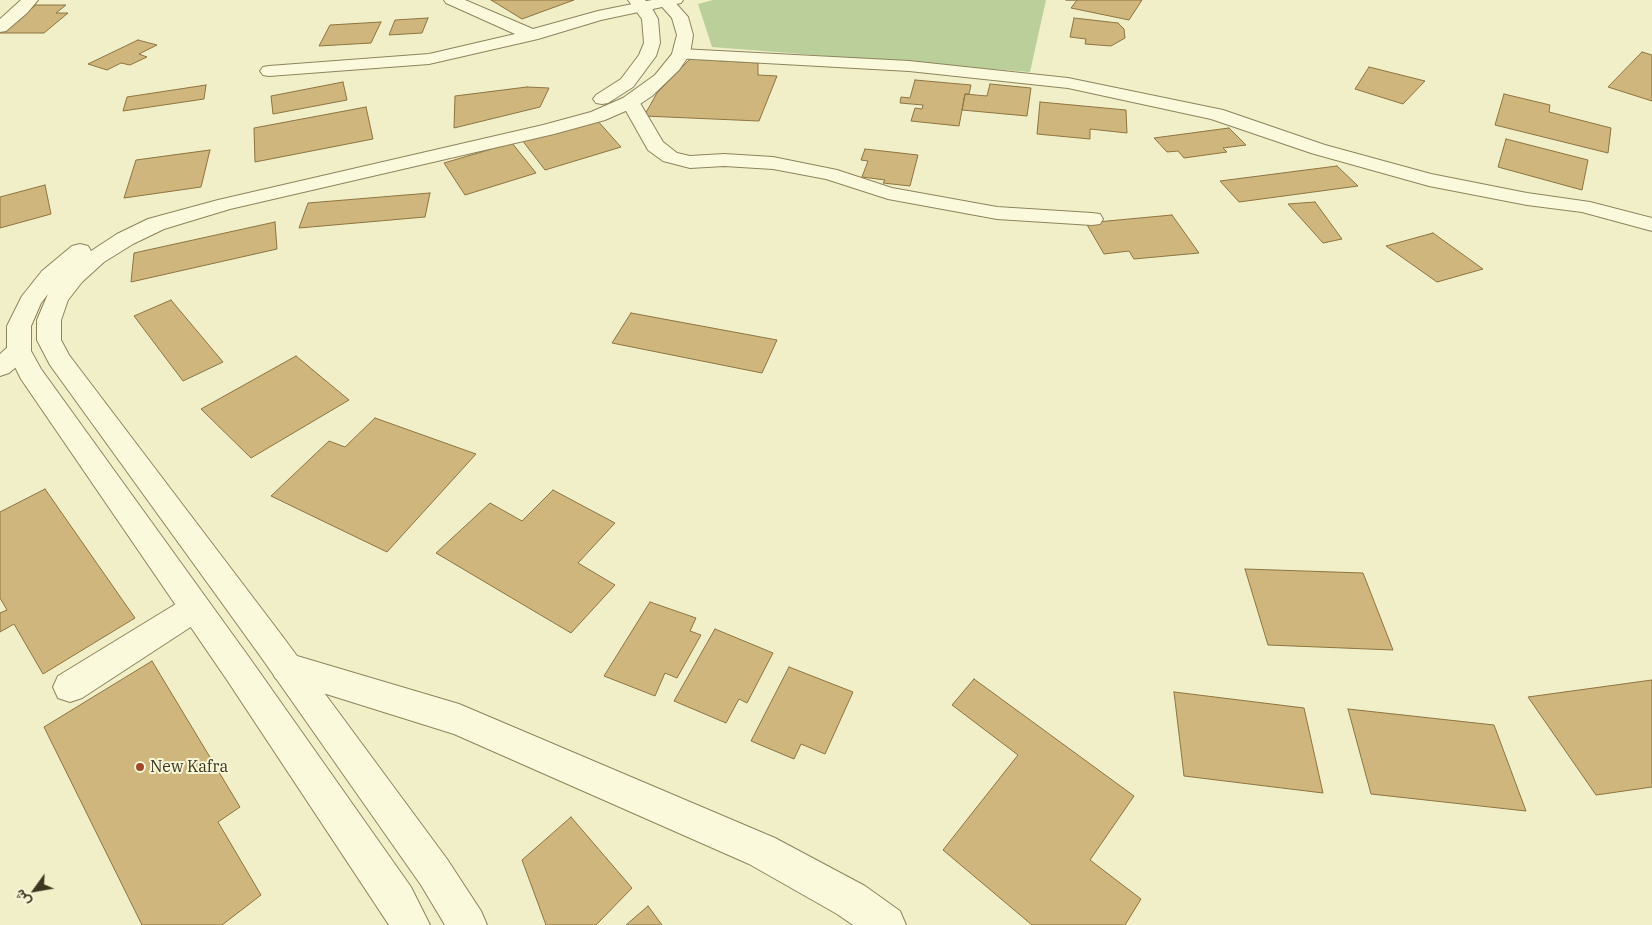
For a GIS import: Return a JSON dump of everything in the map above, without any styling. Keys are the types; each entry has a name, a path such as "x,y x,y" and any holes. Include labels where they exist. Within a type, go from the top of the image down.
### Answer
{"street":[{"path":"0,27 30,0"},
{"path":"452,0 532,35"},
{"path":"467,925 434,872 287,668 59,360 49,340 49,320 57,298 74,277 125,239 156,224 564,114 589,105 610,94 627,83 648,56 652,43 650,19 653,2"},
{"path":"269,71 429,59 480,49 653,2 680,18 685,35 680,54 673,66 661,79 630,102 598,116 547,130 185,202 147,215 110,232 77,252 50,276 30,301 19,326 9,359 30,372 397,901 410,925"},
{"path":"680,54 908,66 1068,83 1216,114 1318,149 1429,180 1527,199 1583,206 1652,226"},
{"path":"630,102 655,146 670,157 683,161 773,162 830,174 888,193 997,212 1092,219"},
{"path":"70,687 195,608"},
{"path":"287,668 459,720 762,851 851,900 886,925"}],"green space":[{"path":"713,0 1046,0 1030,72 712,47 698,4"}],"building":[{"path":"491,0 574,0 522,19"},
{"path":"1077,0 1142,0 1129,20 1071,8"},
{"path":"36,5 66,5 56,13 68,13 44,33 0,33"},
{"path":"428,18 422,33 389,35 395,20"},
{"path":"1074,18 1118,23 1124,29 1125,38 1111,46 1085,44 1086,39 1070,37"},
{"path":"381,22 371,43 319,46 330,25"},
{"path":"138,40 157,45 139,54 147,57 130,65 121,63 107,70 88,64"},
{"path":"1642,52 1652,55 1652,101 1608,87"},
{"path":"690,59 758,63 758,75 777,76 759,121 644,116 657,93"},
{"path":"1369,67 1425,81 1403,104 1355,89"},
{"path":"915,80 971,85 969,94 965,94 959,126 911,121 915,108 922,109 923,105 900,103 901,97 910,98"},
{"path":"343,82 347,100 273,114 271,96"},
{"path":"990,84 1031,88 1027,116 962,110 965,94 987,96"},
{"path":"206,85 204,99 123,111 127,97"},
{"path":"527,87 549,88 540,107 454,128 455,96"},
{"path":"1504,94 1550,105 1549,112 1611,128 1608,153 1495,125"},
{"path":"1040,102 1126,110 1127,133 1090,129 1090,139 1037,134"},
{"path":"366,107 373,139 255,162 254,128"},
{"path":"596,119 621,147 545,170 522,140"},
{"path":"1229,128 1246,145 1223,148 1227,152 1184,158 1178,151 1167,152 1154,138"},
{"path":"1506,139 1588,160 1582,190 1498,167"},
{"path":"512,143 536,173 465,195 444,163"},
{"path":"865,149 918,155 910,186 883,183 885,180 862,177 868,161 861,160"},
{"path":"210,150 201,187 124,198 136,160"},
{"path":"1337,166 1358,186 1239,202 1220,181"},
{"path":"45,185 51,214 0,228 0,197"},
{"path":"430,193 425,217 299,228 308,203"},
{"path":"1315,202 1342,239 1323,243 1288,204"},
{"path":"1172,215 1199,253 1134,259 1129,251 1104,254 1086,223"},
{"path":"275,222 277,249 131,282 134,253"},
{"path":"1433,233 1483,269 1437,282 1386,246"},
{"path":"171,300 223,362 183,381 134,316"},
{"path":"631,313 777,340 762,373 612,343"},
{"path":"296,356 349,400 251,458 201,409"},
{"path":"375,418 476,454 387,552 271,496 329,441 345,447"},
{"path":"45,489 135,618 43,674 14,624 0,632 0,613 7,610 0,598 0,512"},
{"path":"553,490 615,523 578,563 615,585 571,633 436,553 490,503 522,521"},
{"path":"1245,569 1363,573 1393,650 1268,645"},
{"path":"650,602 696,618 690,631 701,635 677,678 665,673 655,696 604,676"},
{"path":"715,629 773,653 747,703 739,699 726,723 674,701"},
{"name":"New Kafra","path":"152,661 240,807 218,822 261,895 222,925 142,925 44,727"},
{"path":"789,667 853,692 825,754 801,744 794,759 751,741"},
{"path":"974,679 1134,796 1090,860 1141,899 1125,925 1032,925 943,850 1018,755 952,705"},
{"path":"1652,680 1652,787 1596,795 1528,697"},
{"path":"1174,692 1304,708 1323,793 1184,776"},
{"path":"1348,709 1494,725 1526,811 1371,794"},
{"path":"571,817 632,888 596,925 546,925 522,860"},
{"path":"648,906 662,925 626,925"}],"place":[{"name":"New Kafra","path":"140,767"}]}
